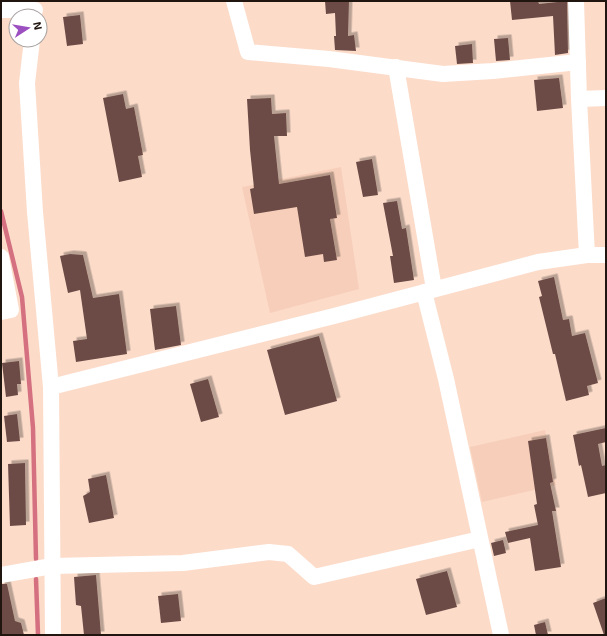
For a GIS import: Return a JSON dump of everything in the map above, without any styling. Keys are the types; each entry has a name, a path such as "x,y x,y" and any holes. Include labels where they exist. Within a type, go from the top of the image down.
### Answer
{"street":[{"path":"234,1 248,52 329,59 443,74 493,71 578,62"},
{"path":"576,1 579,99 587,255"},
{"path":"1,10 37,7"},
{"path":"31,48 27,83 35,212 51,387 53,635"},
{"path":"396,67 429,291 446,379 501,635"},
{"path":"579,99 606,98"},
{"path":"51,387 538,262 587,255 606,255"},
{"path":"1,257 11,310 1,312"},
{"path":"1,575 52,566 184,563 269,552 288,554 314,576 480,539"}],"shaded area":[{"path":"341,167 359,289 270,313 242,187"},
{"path":"545,430 556,485 482,502 470,447"}],"building":[{"path":"325,1 349,1 348,36 354,35 356,51 335,50 335,13 326,14"},
{"path":"510,1 538,1 539,4 567,1 568,53 555,55 553,16 512,20"},
{"path":"80,15 83,44 67,46 63,17"},
{"path":"508,38 510,60 496,61 494,39"},
{"path":"472,44 473,63 457,64 455,46"},
{"path":"559,78 563,108 537,111 534,80"},
{"path":"123,94 126,109 134,107 143,155 138,156 142,177 119,182 103,98"},
{"path":"271,98 272,114 286,113 287,136 274,136 279,184 330,175 337,218 330,219 337,260 324,262 323,254 305,257 297,207 254,214 250,189 254,188 247,99"},
{"path":"372,159 378,195 363,197 356,162"},
{"path":"397,201 402,229 406,228 414,280 394,283 390,256 393,256 383,203"},
{"path":"70,254 83,255 93,298 119,294 127,354 76,362 73,341 87,339 80,290 68,293 60,256"},
{"path":"554,277 563,320 569,319 572,336 585,333 598,383 587,386 589,395 566,401 539,297 542,296 538,281"},
{"path":"176,306 181,345 155,350 150,309"},
{"path":"319,336 337,401 285,415 267,350"},
{"path":"19,361 21,384 17,384 18,395 6,397 2,363"},
{"path":"208,379 219,417 201,422 190,384"},
{"path":"17,414 20,441 7,442 4,416"},
{"path":"606,428 606,442 598,444 602,466 606,465 606,493 588,497 581,465 579,466 573,435"},
{"path":"546,438 553,482 550,483 556,511 552,511 561,567 535,571 530,538 508,543 505,532 538,525 534,505 537,504 528,441"},
{"path":"25,463 26,525 10,526 8,464"},
{"path":"106,475 114,518 89,523 83,496 90,492 88,479"},
{"path":"503,540 506,553 494,556 491,543"},
{"path":"447,571 457,607 426,615 416,579"},
{"path":"96,575 101,635 84,635 81,606 76,605 74,577"},
{"path":"1,584 7,584 15,621 21,623 24,635 1,635"},
{"path":"178,594 181,621 161,623 158,596"},
{"path":"606,598 606,635 604,635 593,603"},
{"path":"545,622 548,635 536,635 534,625"}],"waterway":[{"path":"1,211 22,297 33,428 36,559"},
{"path":"36,579 38,635"}]}
